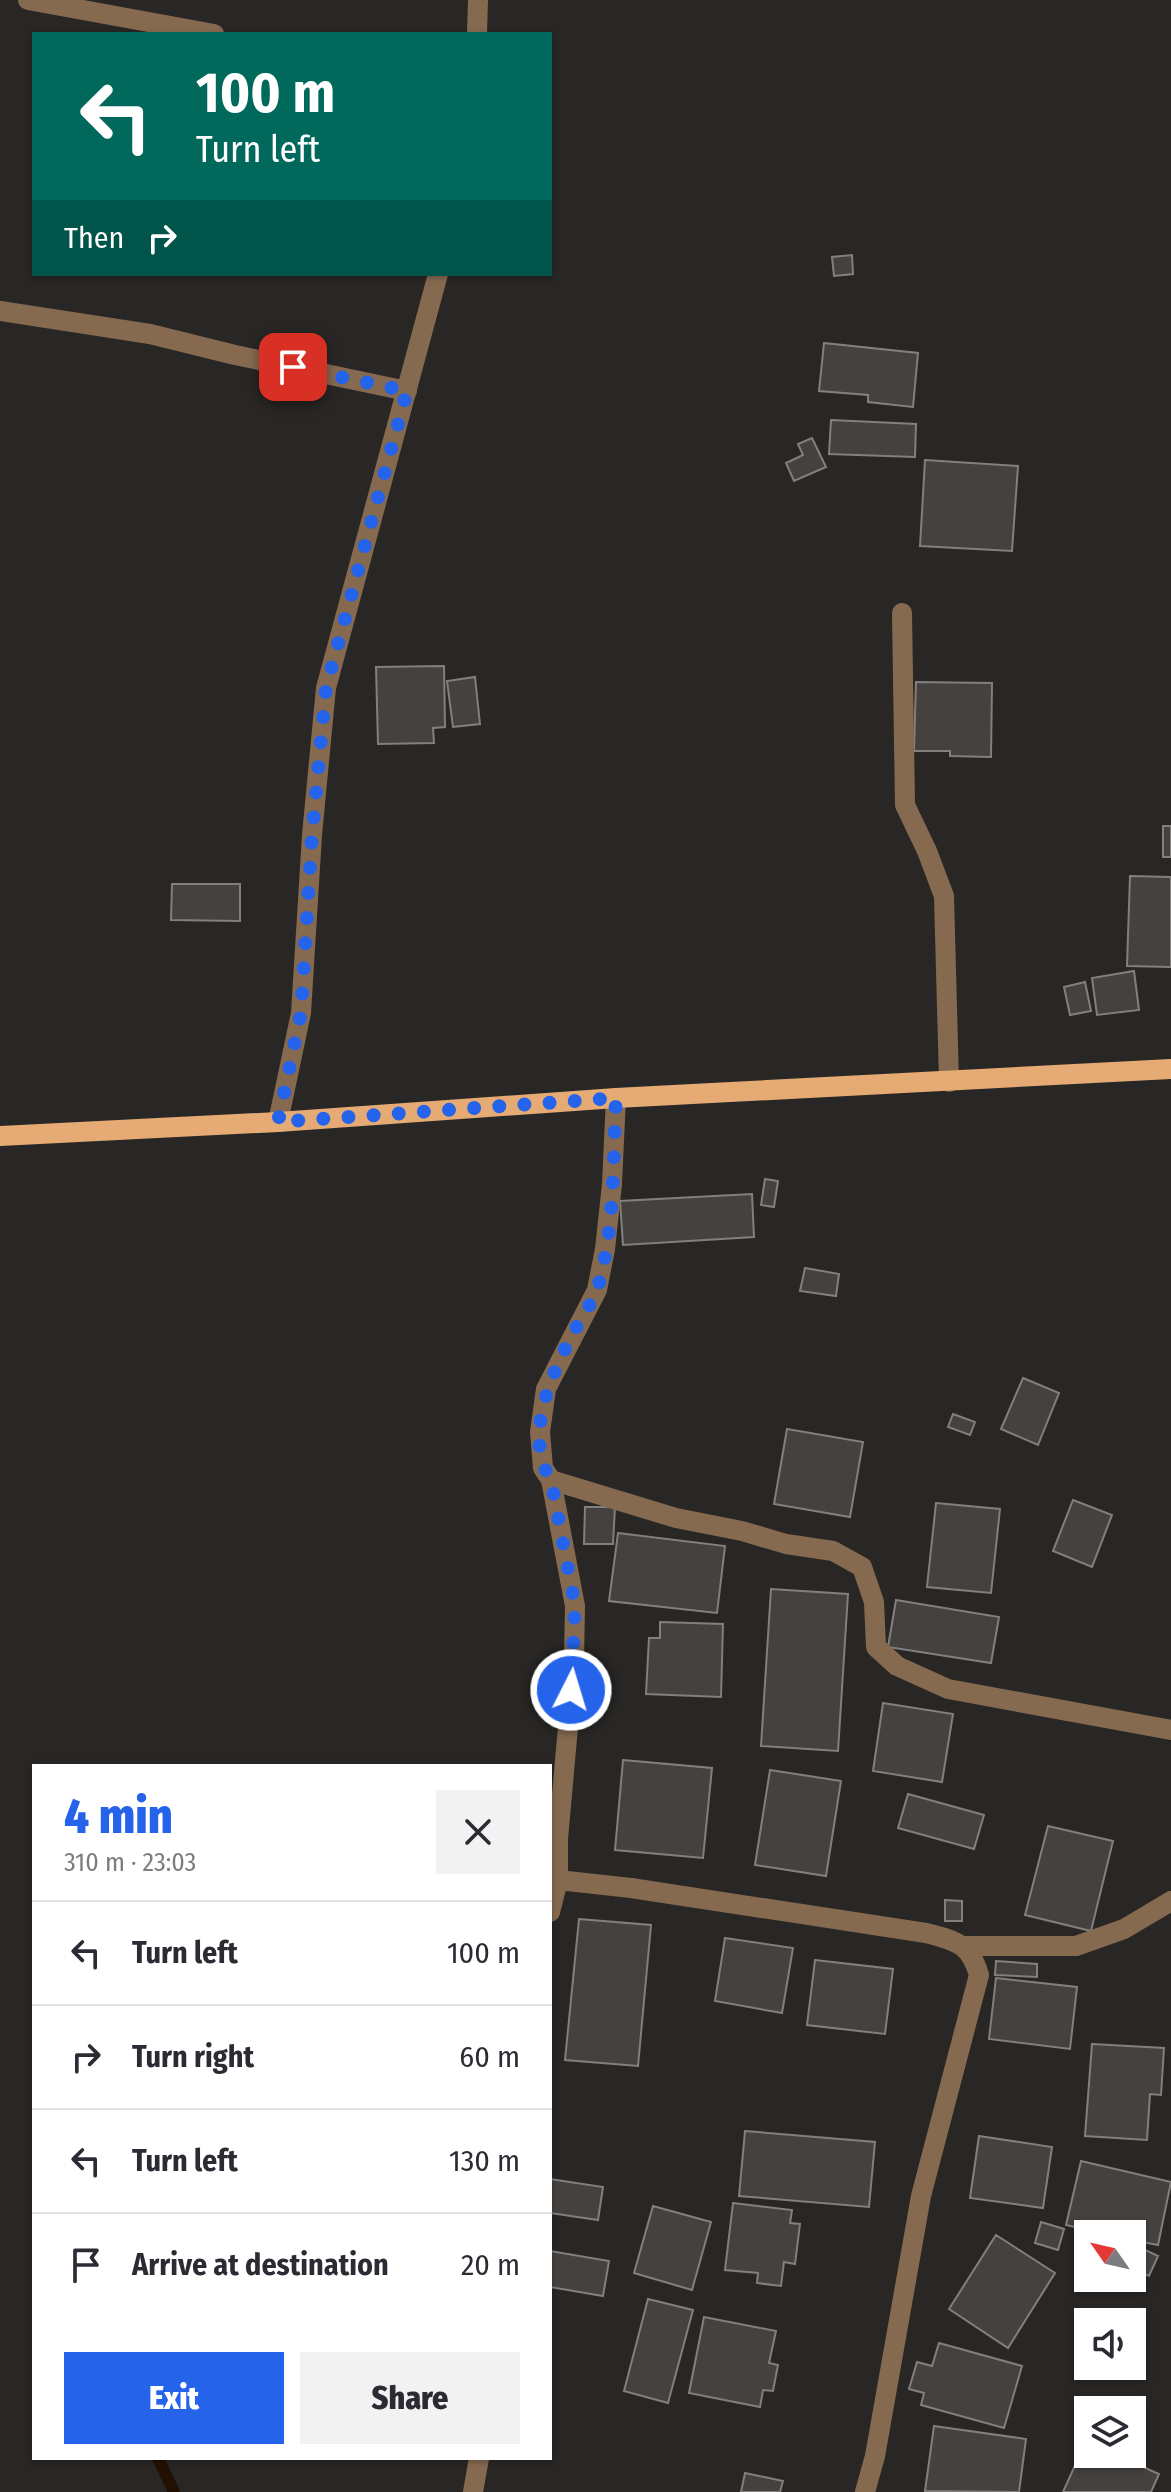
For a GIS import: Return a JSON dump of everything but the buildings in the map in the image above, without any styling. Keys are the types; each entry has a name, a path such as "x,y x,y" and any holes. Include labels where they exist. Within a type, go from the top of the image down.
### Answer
{"main road":[{"path":"0,1136 278,1122 616,1098 1171,1069"}],"street":[{"path":"28,0 203,32"},
{"path":"477,32 478,0"},
{"path":"278,1122 301,1013 312,835 326,688 437,276"},
{"path":"0,311 150,334 407,391"},
{"path":"902,613 905,805 944,896 949,1082"},
{"path":"552,1904 558,1880 558,1839 574,1660 575,1606 551,1480 543,1468 540,1432 546,1389 597,1290 612,1184 616,1098"},
{"path":"551,1480 676,1518 742,1531 786,1544 833,1551 862,1567 874,1602 876,1647 897,1666 948,1689 1171,1730"},
{"path":"558,1880 647,1890 926,1933 951,1939 974,1957 979,1975 921,2196 875,2456 865,2492"},
{"path":"963,1946 1076,1946 1124,1929 1171,1901"},
{"path":"473,2492 479,2460"}],"waterway":[{"path":"159,2460 174,2492"}],"route":[{"path":"293,367 407,391 326,688 312,835 301,1013 278,1122 616,1098 612,1184 597,1290 546,1389 540,1432 543,1468 551,1480 575,1606 571,1690"}]}
